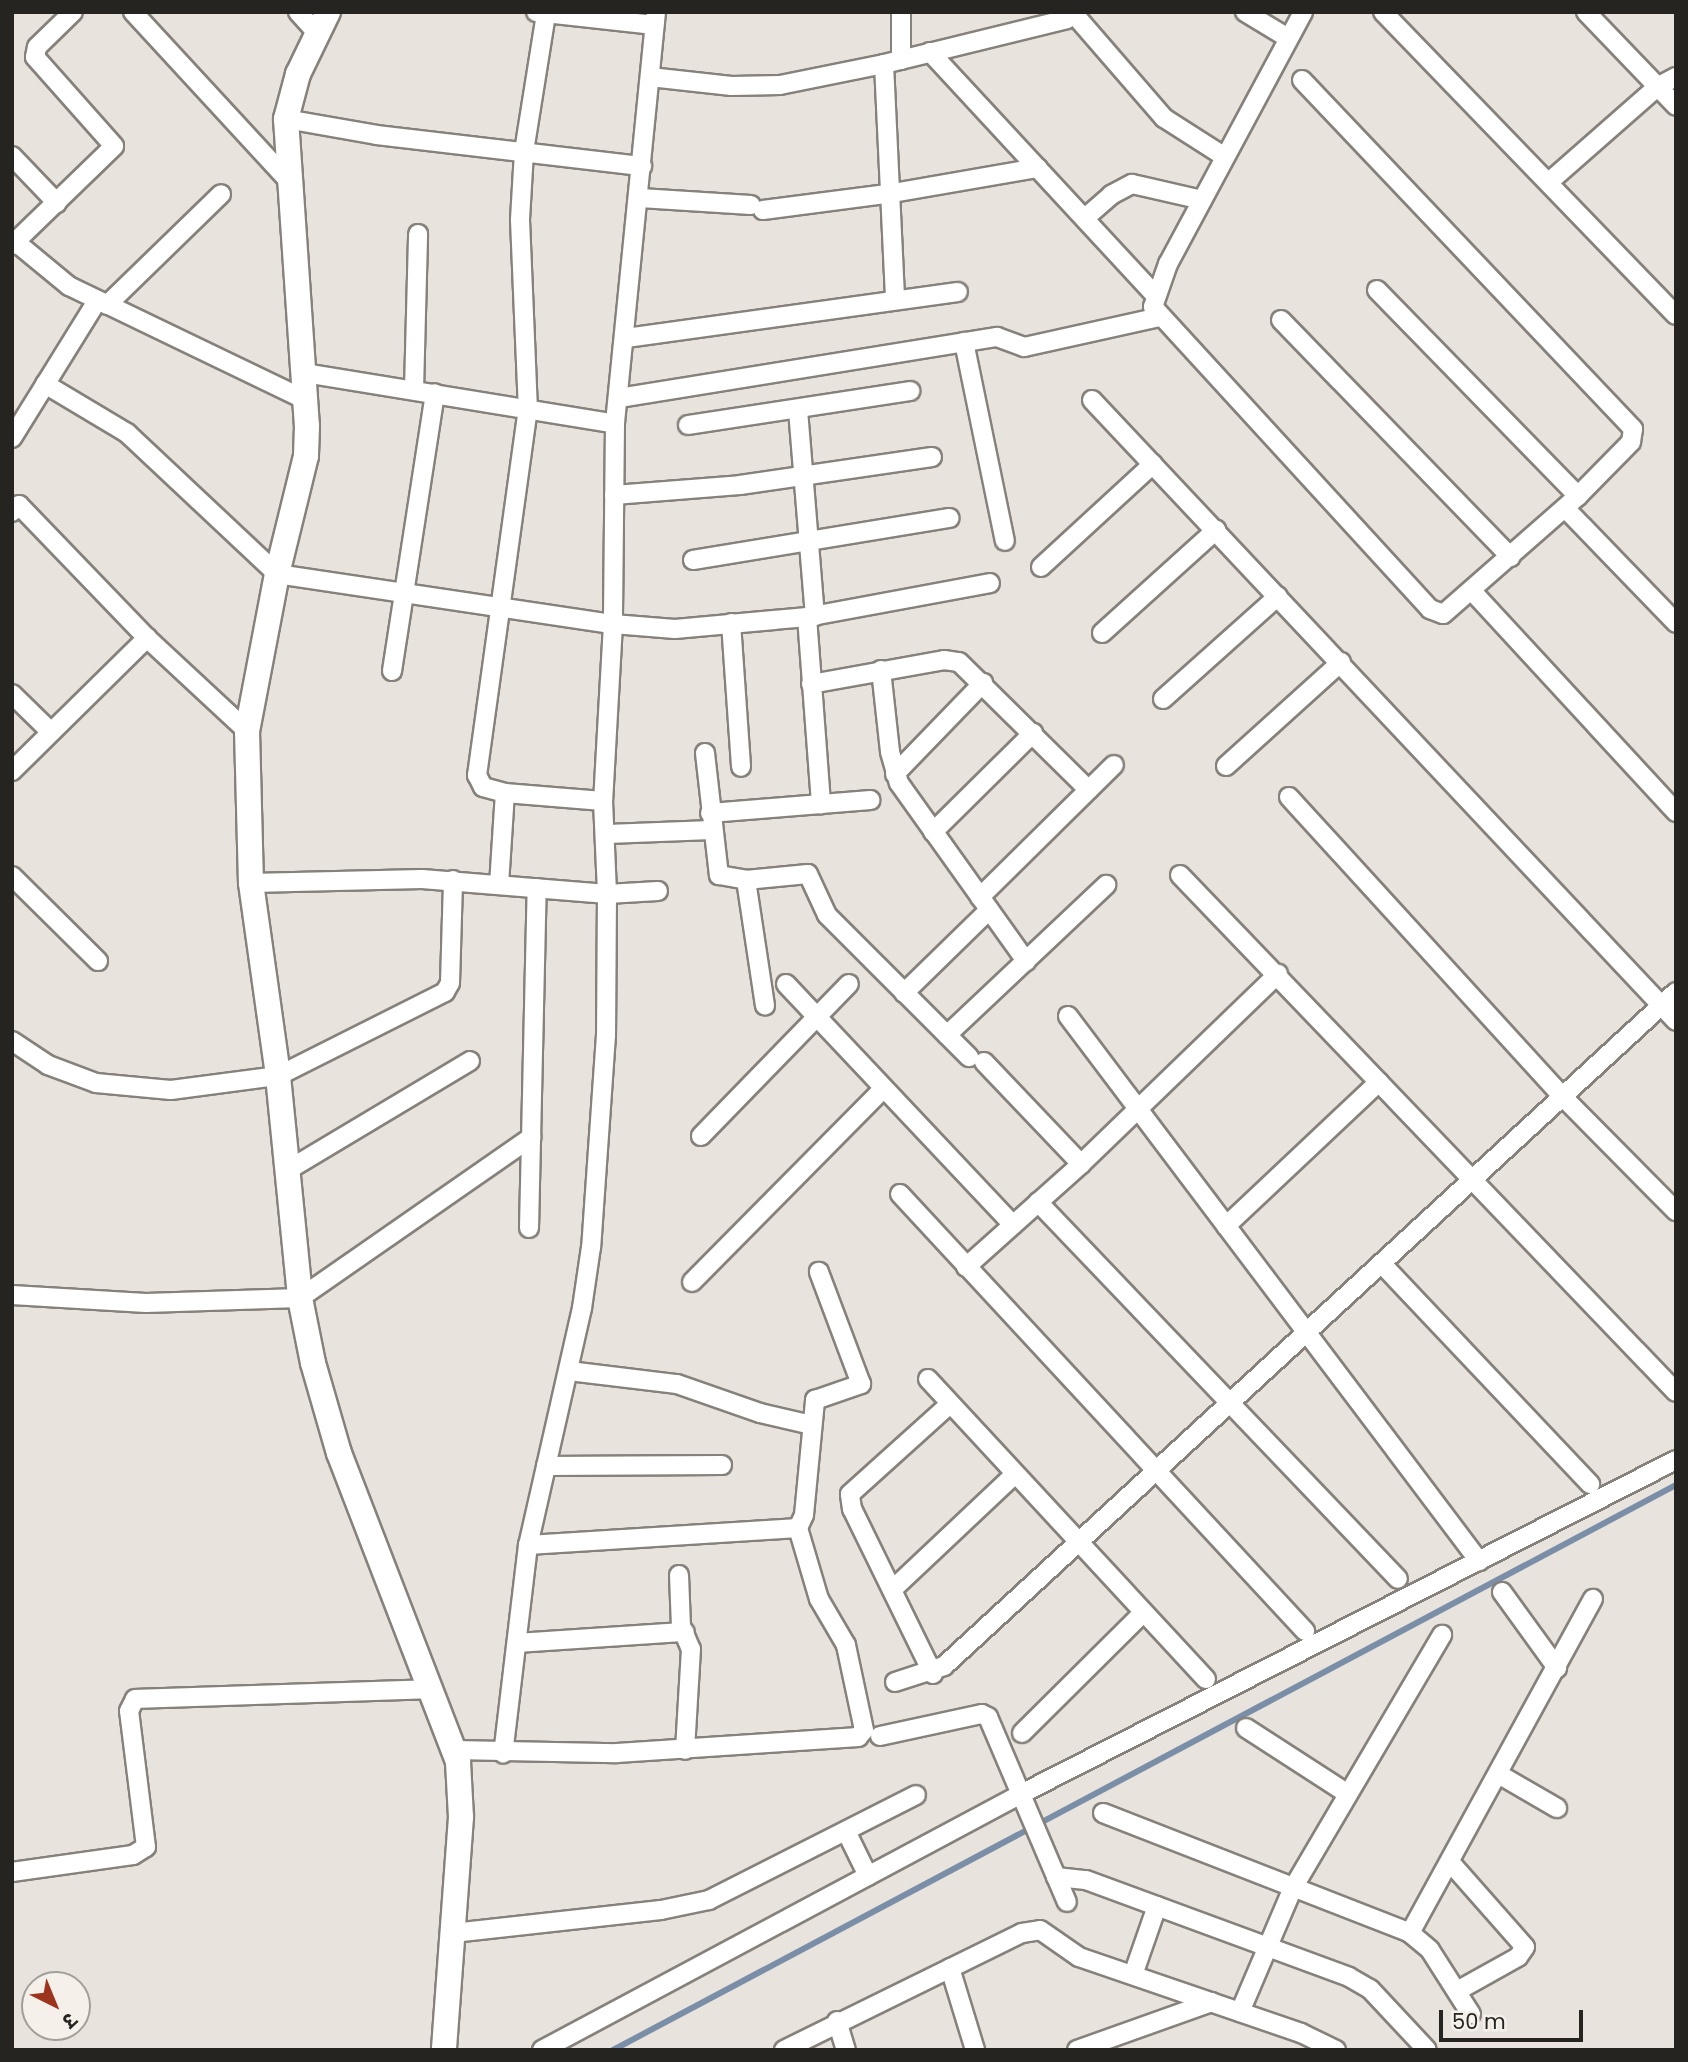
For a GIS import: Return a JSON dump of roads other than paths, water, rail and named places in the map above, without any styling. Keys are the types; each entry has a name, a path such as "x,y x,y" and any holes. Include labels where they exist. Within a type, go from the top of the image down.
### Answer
{"street":[{"path":"74,12 37,47 35,57 114,146 13,242 69,286 306,400"},
{"path":"133,12 289,181"},
{"path":"298,12 322,23 286,119 305,373 306,456 276,574 247,731 251,883 278,1076 300,1298 326,1416 433,1689 454,1750 461,1817 444,2050"},
{"path":"895,299 887,194 893,62 901,12"},
{"path":"1245,12 1288,38"},
{"path":"1302,80 1633,429 1630,442 1571,502 1443,614 1430,609 1159,317 1153,307 1155,295 1202,201 1303,12"},
{"path":"1383,12 1676,314"},
{"path":"1586,12 1676,106"},
{"path":"503,1754 528,1545 584,1296 598,1160 607,894 607,834 603,801 613,624 615,424 640,198 655,19 541,13 524,152 520,277 527,408 477,775 483,787 505,793 603,801"},
{"path":"650,77 756,87 893,62 1075,13 1164,118 1224,158"},
{"path":"930,52 1155,295"},
{"path":"1549,183 1657,87 1676,77"},
{"path":"286,119 642,166"},
{"path":"12,156 57,203"},
{"path":"640,198 757,207 887,194 1038,168"},
{"path":"1084,218 1111,195 1132,184 1202,201"},
{"path":"12,438 45,384 102,303 221,194"},
{"path":"414,390 418,234"},
{"path":"1377,290 1571,502 1676,623"},
{"path":"626,338 958,292"},
{"path":"619,398 999,337 1024,347 1159,317"},
{"path":"1281,320 1511,557"},
{"path":"964,342 1005,541"},
{"path":"305,373 615,424"},
{"path":"45,384 127,433 276,574 406,590 498,608 613,624 675,629 811,616 990,583"},
{"path":"688,425 909,391"},
{"path":"392,671 435,393"},
{"path":"1092,400 1676,1021"},
{"path":"797,410 808,541 811,684 821,804"},
{"path":"614,495 802,475 932,457"},
{"path":"1041,567 1153,464"},
{"path":"14,505 147,638 247,731"},
{"path":"693,560 950,518"},
{"path":"1102,633 1216,530"},
{"path":"1472,591 1676,812"},
{"path":"1163,699 1278,596"},
{"path":"731,623 741,767"},
{"path":"12,771 147,638"},
{"path":"811,684 881,670 953,660 983,683 1089,790"},
{"path":"1226,766 1341,662"},
{"path":"881,670 894,774 1026,961"},
{"path":"894,774 983,683"},
{"path":"12,694 51,732"},
{"path":"933,832 1033,733"},
{"path":"705,753 719,875 746,880 808,874 827,915 1081,1164"},
{"path":"904,993 984,903 1114,765"},
{"path":"499,885 505,793"},
{"path":"1289,797 1562,1096 1676,1211"},
{"path":"607,834 821,804 870,800"},
{"path":"1180,875 1278,974 1676,1392"},
{"path":"12,876 99,961"},
{"path":"251,883 453,880 607,894 658,891"},
{"path":"12,1041 48,1065 96,1083 172,1090 278,1076 445,992 450,983 453,880"},
{"path":"746,880 765,1006"},
{"path":"947,1035 1106,885"},
{"path":"529,1228 537,888"},
{"path":"966,1267 1081,1164 1278,974"},
{"path":"786,984 1013,1224"},
{"path":"701,1136 849,984"},
{"path":"895,1682 933,1674 1079,1546 1676,992"},
{"path":"1068,1016 1226,1226 1309,1331 1479,1561"},
{"path":"288,1170 470,1061"},
{"path":"1226,1226 1379,1082"},
{"path":"691,1282 883,1089"},
{"path":"12,1295 146,1303 300,1298 532,1137"},
{"path":"900,1194 1305,1632"},
{"path":"1038,1202 1398,1579"},
{"path":"1382,1264 1590,1484"},
{"path":"454,1750 503,1754 685,1750 858,1737 864,1730 846,1645 819,1600 798,1528 804,1515 812,1425 818,1398 861,1384 819,1272"},
{"path":"569,1371 677,1384 776,1418 812,1425"},
{"path":"928,1379 1079,1546 1206,1679"},
{"path":"933,1674 852,1509 850,1494 950,1404"},
{"path":"542,2050 868,1877 1676,1460"},
{"path":"546,1466 722,1465"},
{"path":"892,1590 1014,1475"},
{"path":"528,1545 798,1528"},
{"path":"679,1575 685,1632 691,1649 685,1750"},
{"path":"1502,1592 1557,1668"},
{"path":"1410,1933 1500,1775 1593,1599"},
{"path":"1022,1733 1143,1614"},
{"path":"518,1643 685,1632"},
{"path":"1240,2012 1293,1888 1442,1634"},
{"path":"12,1872 134,1855 146,1847 129,1710 135,1699 433,1689"},
{"path":"880,1736 982,1714 1022,1797 1067,1902"},
{"path":"1246,1728 1348,1794"},
{"path":"1500,1775 1557,1808"},
{"path":"453,1933 685,1906 738,1889 916,1795"},
{"path":"1103,1813 1410,1933 1430,1950 1471,2014"},
{"path":"846,1831 868,1877"},
{"path":"1450,1862 1525,1947 1518,1957 1457,1991"},
{"path":"1056,1877 1086,1880 1360,1982 1427,2050"},
{"path":"1133,1975 1157,1906"},
{"path":"784,2050 837,2021 1021,1933 1040,1930 1079,1957 1240,2012 1336,2050"},
{"path":"950,1968 975,2050"},
{"path":"1077,2050 1212,2002"},
{"path":"837,2021 846,2050"}],"waterway":[{"path":"613,2050 1676,1485"}]}
